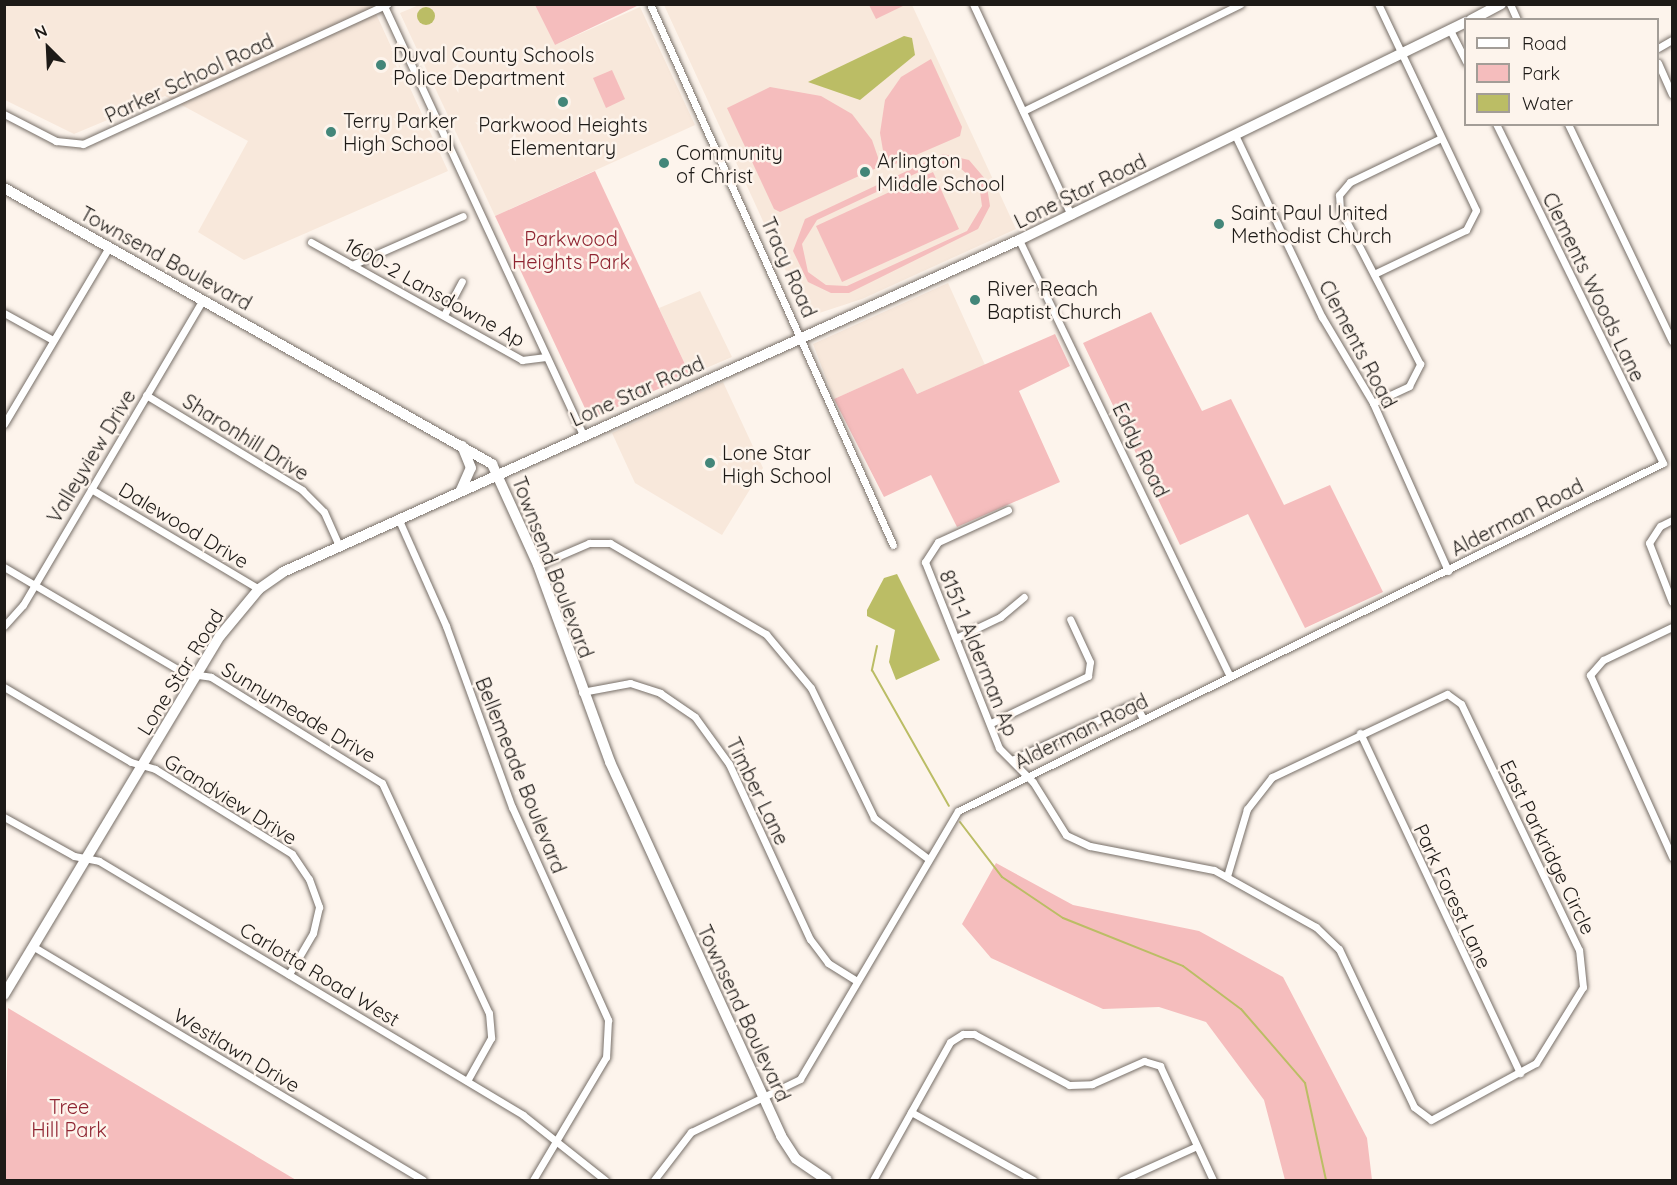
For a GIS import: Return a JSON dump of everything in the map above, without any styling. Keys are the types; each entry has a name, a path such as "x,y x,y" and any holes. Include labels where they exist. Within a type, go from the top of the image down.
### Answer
{"street":[{"name":"Tracy Road","path":"651,4 802,337 823,397 893,545"},
{"path":"974,4 1071,215"},
{"path":"1023,111 1240,4"},
{"path":"1374,274 1466,230 1476,219 1474,201 1399,54 1378,4"},
{"path":"1475,18 1501,4"},
{"path":"1510,4 1516,18"},
{"path":"385,5 583,435"},
{"name":"Parker School Road","path":"4,114 56,141 83,144 385,5"},
{"name":"Lone Star Road","path":"4,995 197,675 259,589 339,545 1019,240 1464,23"},
{"path":"1450,30 1464,58"},
{"path":"1659,65 1672,94"},
{"name":"Clements Woods Lane","path":"1497,126 1663,463"},
{"path":"1569,126 1672,341"},
{"name":"Clements Road","path":"1235,135 1322,317 1373,402 1448,571"},
{"path":"1373,402 1408,386 1420,372 1417,355 1340,209 1339,195 1350,182 1441,138"},
{"name":"Townsend Boulevard","path":"4,188 486,458 498,474 538,565 581,692 764,1098 796,1159 827,1180"},
{"path":"352,265 463,216"},
{"name":"Eddy Road","path":"1019,240 1230,676"},
{"name":"1600-2 Lansdowne Ap","path":"310,242 522,360 546,357"},
{"path":"4,424 109,247"},
{"path":"444,315 462,281"},
{"name":"Valleyview Drive","path":"4,626 34,585 203,299"},
{"path":"4,314 53,340"},
{"name":"Sharonhill Drive","path":"146,395 302,490 324,512 339,545"},
{"path":"460,443 471,468 461,490"},
{"name":"Alderman Road","path":"654,1180 672,1150 691,1132 800,1079 927,858 958,812 1026,776 1448,571 1663,463"},
{"name":"Dalewood Drive","path":"91,489 259,589"},
{"name":"8151-1 Alderman Ap","path":"1008,510 938,542 926,554 927,569 991,723 999,748 1026,776 1058,828 1077,841 1227,876 1316,927 1339,949 1423,1116"},
{"name":"Bellemeade Boulevard","path":"398,518 446,626 512,807 602,1003 609,1045 555,1142"},
{"path":"1672,520 1660,526 1649,543 1672,602"},
{"path":"538,565 589,543 610,543 766,634 812,688 874,818 927,858"},
{"name":"Sunnymeade Drive","path":"4,567 184,673 212,677 382,783 489,1014 491,1038 467,1081"},
{"path":"956,638 1000,616 1024,597"},
{"path":"991,723 1088,676 1090,662 1070,619"},
{"path":"1672,627 1603,660 1590,675 1672,857"},
{"name":"Timber Lane","path":"581,692 630,683 660,693 695,717 729,764 810,939 828,963 857,981"},
{"name":"Grandview Drive","path":"4,687 279,843 302,865 316,894 317,919 288,974"},
{"name":"East Parkridge Circle","path":"1360,733 1438,694 1452,696 1461,704 1579,950 1583,987 1548,1051 1520,1073 1444,1116 1423,1116"},
{"path":"1014,763 1135,703 1143,719"},
{"path":"1227,876 1247,809 1261,787 1360,733"},
{"name":"Park Forest Lane","path":"1360,733 1520,1073"},
{"name":"Carlotta Road West","path":"4,817 86,858 288,974 467,1081 605,1180"},
{"name":"Westlawn Drive","path":"34,947 423,1180"},
{"path":"873,1180 950,1042 974,1034 1069,1085 1092,1084 1153,1062 1165,1072 1213,1180"},
{"path":"911,1112 1033,1180"},
{"path":"533,1180 555,1142"},
{"path":"1122,1180 1197,1146"},
{"path":"407,1180 411,1173"}],"shaded area":[{"name":"Terry Parker High School","path":"5,5 372,5 448,171 244,260 198,232 248,141 165,96 74,134 5,100"},
{"name":"Parkwood Heights Elementary","path":"419,5 535,5 555,45 640,7 695,125 495,216 400,13"},
{"name":"Arlington Middle School","path":"664,5 912,5 1016,229 862,299 807,317"},
{"path":"948,283 985,365 917,394 902,369 834,399 813,344"},
{"path":"700,291 732,357 690,375 659,308"},
{"name":"Lone Star High School","path":"723,382 763,468 722,535 635,483 612,433"}],"green space":[{"path":"639,4 555,45 535,5"},
{"path":"869,4 905,5 876,19"},
{"path":"931,59 962,127 960,136 886,168 880,133 885,100 901,77"},
{"path":"612,70 625,99 606,108 593,78"},
{"path":"770,87 821,96 852,114 872,140 881,166 780,212 774,209 727,108"},
{"path":"943,154 969,160 986,180 990,206 978,229 849,293 831,293 808,282 793,251 805,219","holes":["936,164 958,166 979,185 982,206 967,231 847,286 826,285 808,272 802,244 817,220"]},
{"name":"Parkwood Heights Park","path":"595,171 690,375 590,419 495,216"},
{"path":"933,172 959,229 842,282 816,226"},
{"path":"1151,312 1202,411 1231,399 1284,505 1330,485 1383,592 1305,628 1248,514 1180,545 1083,343"},
{"path":"1055,334 1070,366 1019,391 1060,482 957,527 931,475 884,497 834,399 903,368 917,394"},
{"path":"996,863 1073,905 1199,931 1283,977 1367,1138 1372,1180 1285,1180 1264,1100 1206,1022 1159,1007 1103,1009 991,958 962,924"},
{"name":"Tree Hill Park","path":"8,1008 13,1011 296,1180 5,1180"}],"water":[{"path":"426,7 432,10 435,16 432,22 426,25 420,22 417,16 420,10"},
{"path":"904,36 912,38 915,55 860,100 808,82"},
{"path":"897,574 940,660 896,680 889,662 895,630 867,616 867,610 884,578"}],"waterway":[{"path":"877,646 872,670 949,806"},
{"path":"960,822 1002,877 1063,918 1183,966 1241,1009 1305,1083 1326,1180"}],"place":[{"name":"Duval County Schools Police Department","path":"381,65"},
{"name":"Parkwood Heights Elementary","path":"563,102"},
{"name":"Terry Parker High School","path":"331,132"},
{"name":"Community of Christ","path":"664,163"},
{"name":"Arlington Middle School","path":"865,172"},
{"name":"Saint Paul United Methodist Church","path":"1219,224"},
{"name":"River Reach Baptist Church","path":"975,300"},
{"name":"Lone Star High School","path":"710,463"}]}
